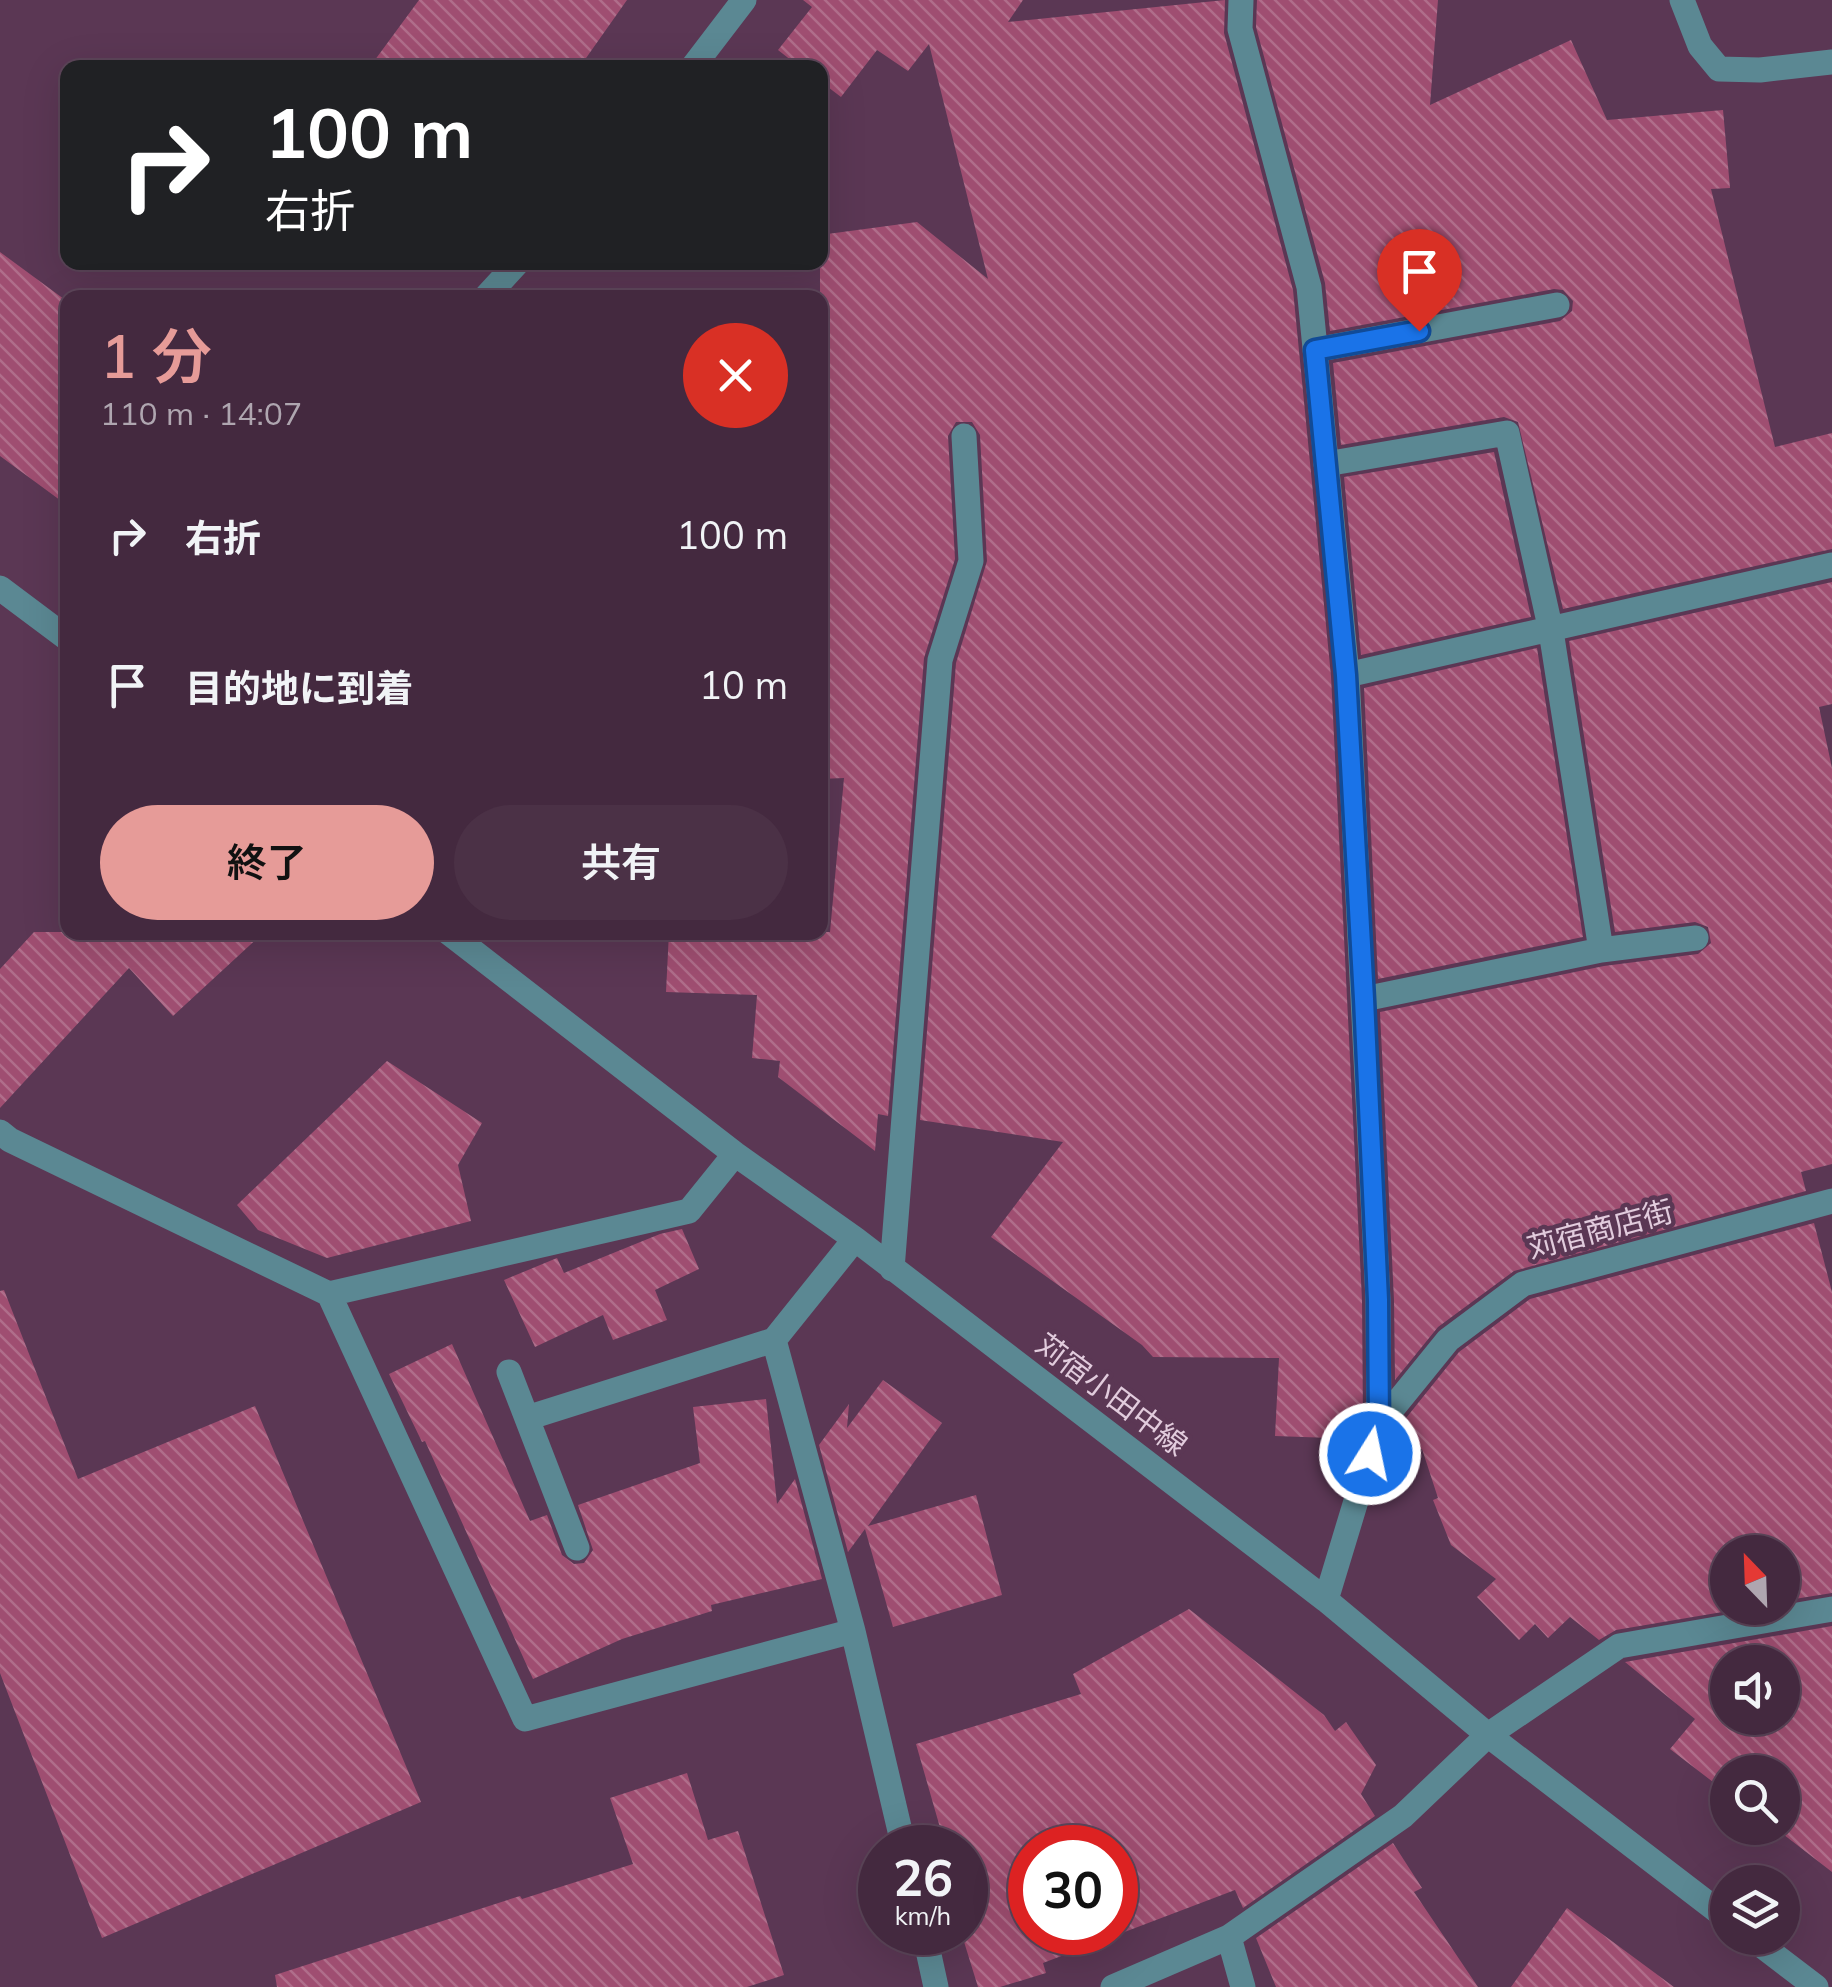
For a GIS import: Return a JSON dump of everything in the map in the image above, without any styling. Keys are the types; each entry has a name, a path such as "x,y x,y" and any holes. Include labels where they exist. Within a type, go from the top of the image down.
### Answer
{"street":[{"path":"698,60 744,0"},
{"path":"1241,0 1240,29 1309,287 1346,675 1364,999 1378,1300 1379,1425 1326,1600"},
{"path":"1682,0 1700,46 1720,68 1760,70 1832,62"},
{"path":"492,290 511,270"},
{"path":"1315,350 1557,305"},
{"path":"1326,464 1507,433 1551,631 1601,950"},
{"path":"892,1270 940,660 971,560 964,436"},
{"path":"1346,675 1832,565"},
{"path":"0,588 60,633"},
{"path":"1364,999 1601,950 1696,938"},
{"name":"苅宿小田中線","path":"458,940 1326,1600 1488,1735 1710,1905"},
{"path":"0,1132 329,1294 689,1211 735,1154"},
{"name":"苅宿商店街","path":"1379,1425 1448,1340 1524,1284 1832,1202"},
{"path":"527,1418 774,1340 854,1239"},
{"path":"329,1294 525,1720 854,1630"},
{"path":"774,1340 854,1630 899,1825"},
{"path":"509,1372 577,1548"},
{"path":"1113,1987 1229,1937 1403,1816 1488,1735 1619,1646 1832,1609"},
{"path":"1229,1937 1244,1987"},
{"path":"929,1955 936,1987"},
{"path":"1774,1955 1816,1987"}],"building":[{"path":"419,0 627,0 585,60 375,60"},
{"path":"803,0 1023,0 1008,22 1225,0 1224,33 1293,290 1331,676 1362,1300 1363,1423 1358,1439 1275,1436 1279,1358 1153,1357 1142,1345 991,1237 1063,1142 920,1120 956,663 987,561 980,435 972,422 956,422 948,436 955,559 924,658 888,1116 878,1114 875,1151 778,1077 780,1061 752,1058 757,995 666,992 669,940 828,940 830,932 844,778 828,779 828,290 820,290 820,270 828,270 828,234 917,222 988,279 929,44 908,71 877,50 841,97 828,87 828,60 791,60 778,50 812,7"},
{"path":"1257,0 1438,0 1430,105 1571,40 1607,120 1723,110 1730,188 1711,189 1775,447 1832,433 1832,549 1563,609 1518,422 1504,417 1341,445 1333,363 1560,321 1572,311 1573,301 1563,290 1554,289 1330,331 1325,283 1256,27"},
{"path":"0,252 60,296 60,500 0,456"},
{"path":"1494,452 1531,617 1361,655 1344,477"},
{"path":"1832,582 1832,704 1819,707 1832,768 1832,1164 1801,1172 1806,1191 1514,1271 1438,1327 1395,1380 1380,1012 1604,966 1698,954 1711,943 1708,927 1695,922 1615,932 1569,641"},
{"path":"1537,648 1583,937 1378,979 1364,688"},
{"path":"34,932 60,932 60,940 255,940 173,1016 129,968 0,1108 0,969"},
{"path":"387,1061 482,1123 458,1165 471,1221 327,1258 258,1230 237,1205"},
{"path":"1814,1223 1832,1292 1832,1593 1800,1598 1800,1535 1710,1535 1710,1614 1616,1630 1599,1640 1570,1617 1548,1638 1535,1624 1519,1640 1477,1597 1496,1579 1451,1545 1433,1500 1438,1498 1422,1449 1414,1451 1411,1441 1391,1441 1459,1352 1530,1299"},
{"path":"682,1229 699,1269 655,1290 667,1320 613,1340 603,1315 535,1347 504,1280 557,1258 564,1273 660,1234"},
{"path":"4,1290 78,1479 255,1406 421,1802 102,1938 0,1673 0,1291"},
{"path":"452,1344 530,1521 547,1515 562,1555 574,1564 584,1563 593,1550 578,1505 700,1463 693,1407 766,1399 777,1504 795,1479 822,1579 711,1605 712,1611 622,1639 533,1679 425,1441 422,1442 389,1374"},
{"path":"883,1380 942,1423 868,1526 976,1495 1002,1595 893,1627 865,1529 848,1552 819,1445 849,1404 847,1428"},
{"path":"1189,1609 1324,1715 1335,1731 1346,1722 1376,1765 1361,1794 1375,1816 1243,1908 1235,1890 1138,1927 1138,1825 1008,1825 1008,1955 1064,1955 1043,1963 1046,1973 1000,1987 978,1987 968,1955 988,1955 988,1825 939,1825 916,1744 1081,1694 1073,1674"},
{"path":"1832,1626 1832,1872 1797,1845 1800,1755 1710,1755 1710,1780 1670,1749 1695,1719 1625,1662 1710,1647 1710,1735 1800,1735 1800,1645 1723,1645"},
{"path":"687,1773 708,1840 738,1831 784,1975 747,1987 277,1987 275,1975 633,1864 610,1798"},
{"path":"1393,1843 1422,1888 1414,1892 1478,1987 1276,1987 1256,1938"},
{"path":"1567,1908 1674,1987 1511,1987"}],"route":[{"path":"1370,1454 1379,1425 1378,1300 1364,999 1346,675 1315,350 1419,331"}]}
